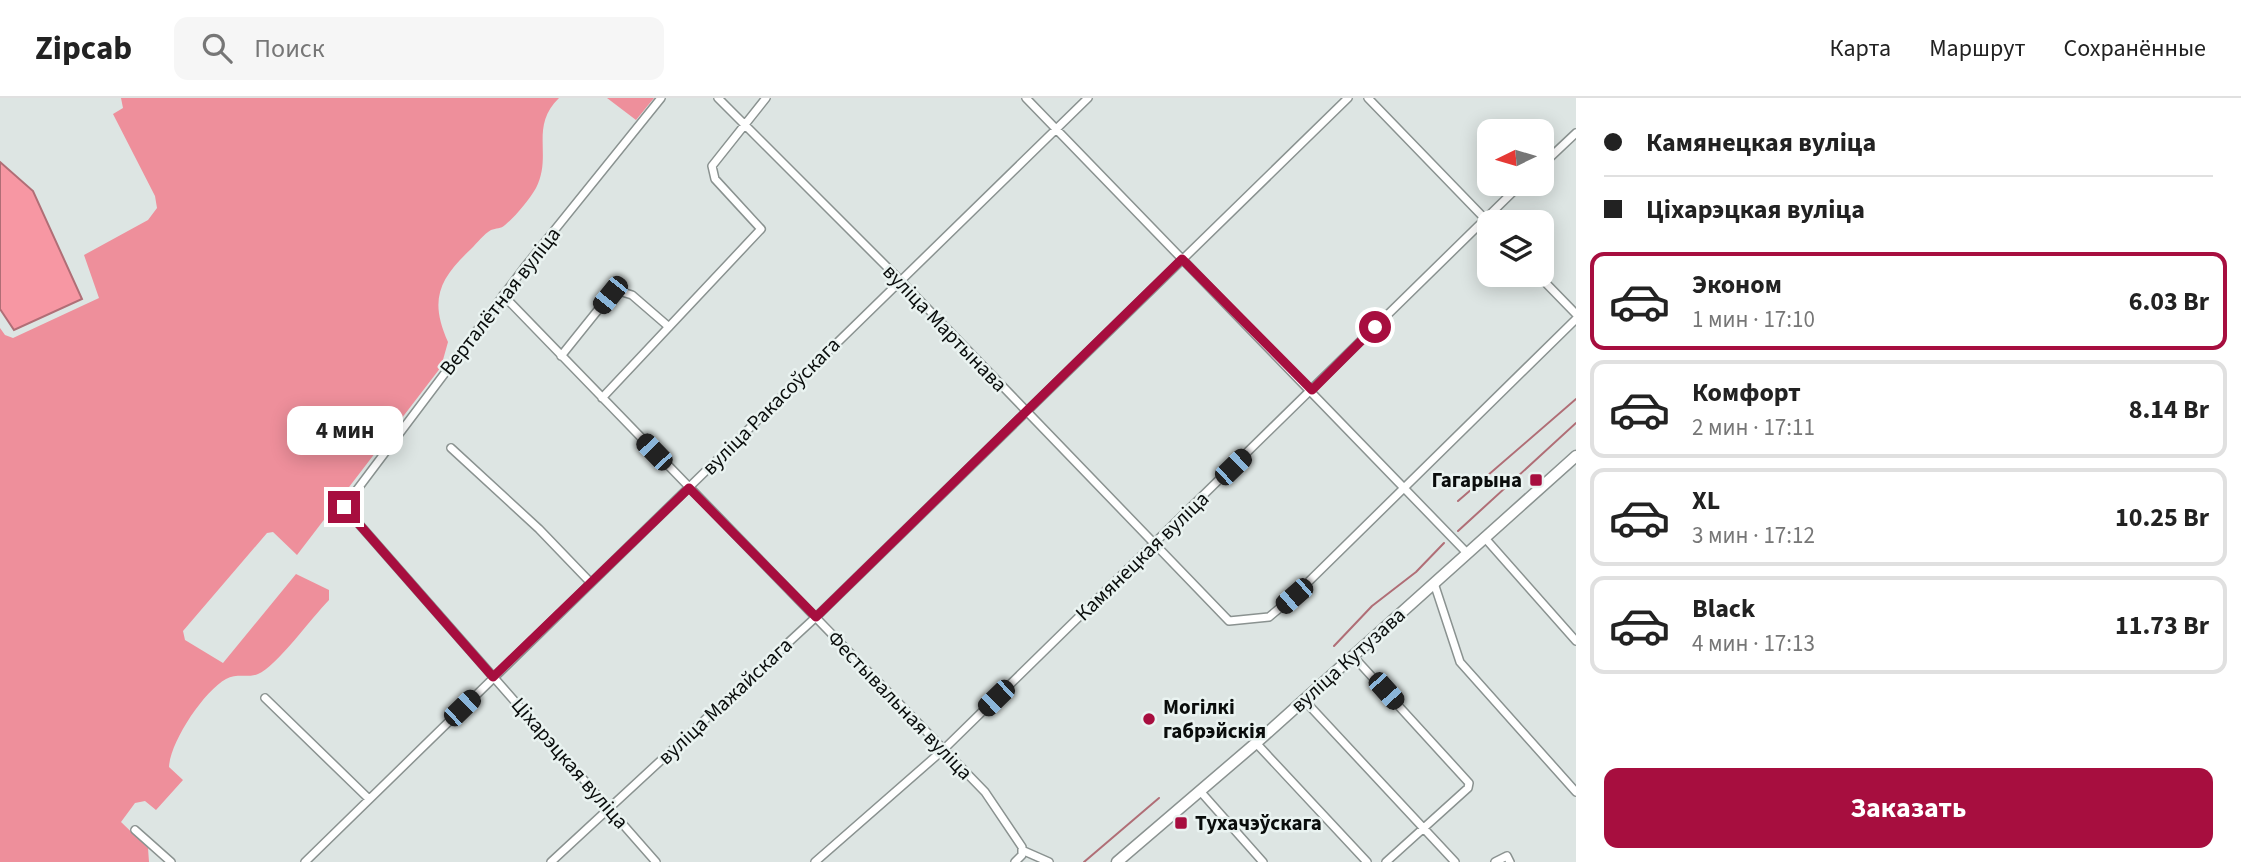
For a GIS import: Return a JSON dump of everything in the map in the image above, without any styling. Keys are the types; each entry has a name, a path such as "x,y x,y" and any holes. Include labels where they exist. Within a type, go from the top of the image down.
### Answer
{"main road":[{"name":"вуліца Кутузава","path":"1117,862 1256,743 1466,552 1573,463"}],"street":[{"name":"Верталётная вуліца","path":"344,507 503,295 661,98"},
{"name":"вуліца Мартынава","path":"718,98 900,280 1229,621 1269,617 1404,486"},
{"path":"602,398 761,229 712,172 716,158 766,98"},
{"path":"1026,98 1312,390 1466,552"},
{"name":"вуліца Ракасоўскага","path":"305,862 1088,98"},
{"name":"вуліца Мажайскага","path":"551,862 816,617 1348,98"},
{"path":"1368,98 1477,211"},
{"path":"1554,153 1576,133"},
{"name":"Камянецкая вуліца","path":"1497,210 1510,196"},
{"name":"Камянецкая вуліца","path":"815,862 943,750 1477,231"},
{"path":"1404,486 1576,316 1549,287"},
{"path":"561,356 610,295 619,291 632,295 669,327"},
{"name":"Фестывальная вуліца","path":"503,295 985,792 1023,853"},
{"path":"451,448 540,528 590,582"},
{"name":"Ціхарэцкая вуліца","path":"344,507 656,862"},
{"path":"1484,537 1576,640"},
{"path":"1434,583 1460,662 1576,792"},
{"path":"1353,656 1469,783 1468,788 1386,862"},
{"path":"265,698 369,799"},
{"path":"1304,700 1455,862"},
{"path":"1256,743 1367,862"},
{"path":"1200,791 1263,862"},
{"path":"135,830 170,862"},
{"path":"1015,862 1023,853 1049,862"},
{"path":"1495,862 1507,856 1510,862"}],"shaded area":[{"path":"121,98 559,98 545,120 543,164 533,193 505,225 483,236 460,260 451,270 440,291 439,314 448,342 441,367 297,555 273,532 267,533 183,631 185,640 223,663 296,574 329,590 329,600 266,669 250,676 226,679 208,694 182,731 171,757 169,767 183,780 156,810 145,801 135,803 121,822 148,848 149,862 0,862 0,328 5,335 13,338 99,298 84,255 148,220 157,208 155,196 113,114 123,108"},
{"path":"607,98 654,98 636,120"},
{"path":"0,162 33,191 82,299 14,330 0,309"}],"waterway":[{"path":"1458,501 1576,399"},
{"path":"1458,531 1576,423"},
{"path":"1334,646 1372,606 1416,572 1444,543"},
{"path":"1084,862 1159,798"}],"place":[{"name":"Гагарына","path":"1536,480"},
{"name":"Могілкі габрэйскія","path":"1149,719"},
{"name":"Тухачэўскага","path":"1181,823"}],"route":[{"path":"344,507 493,677 689,488 816,617 1182,259 1312,390 1375,327"}]}
